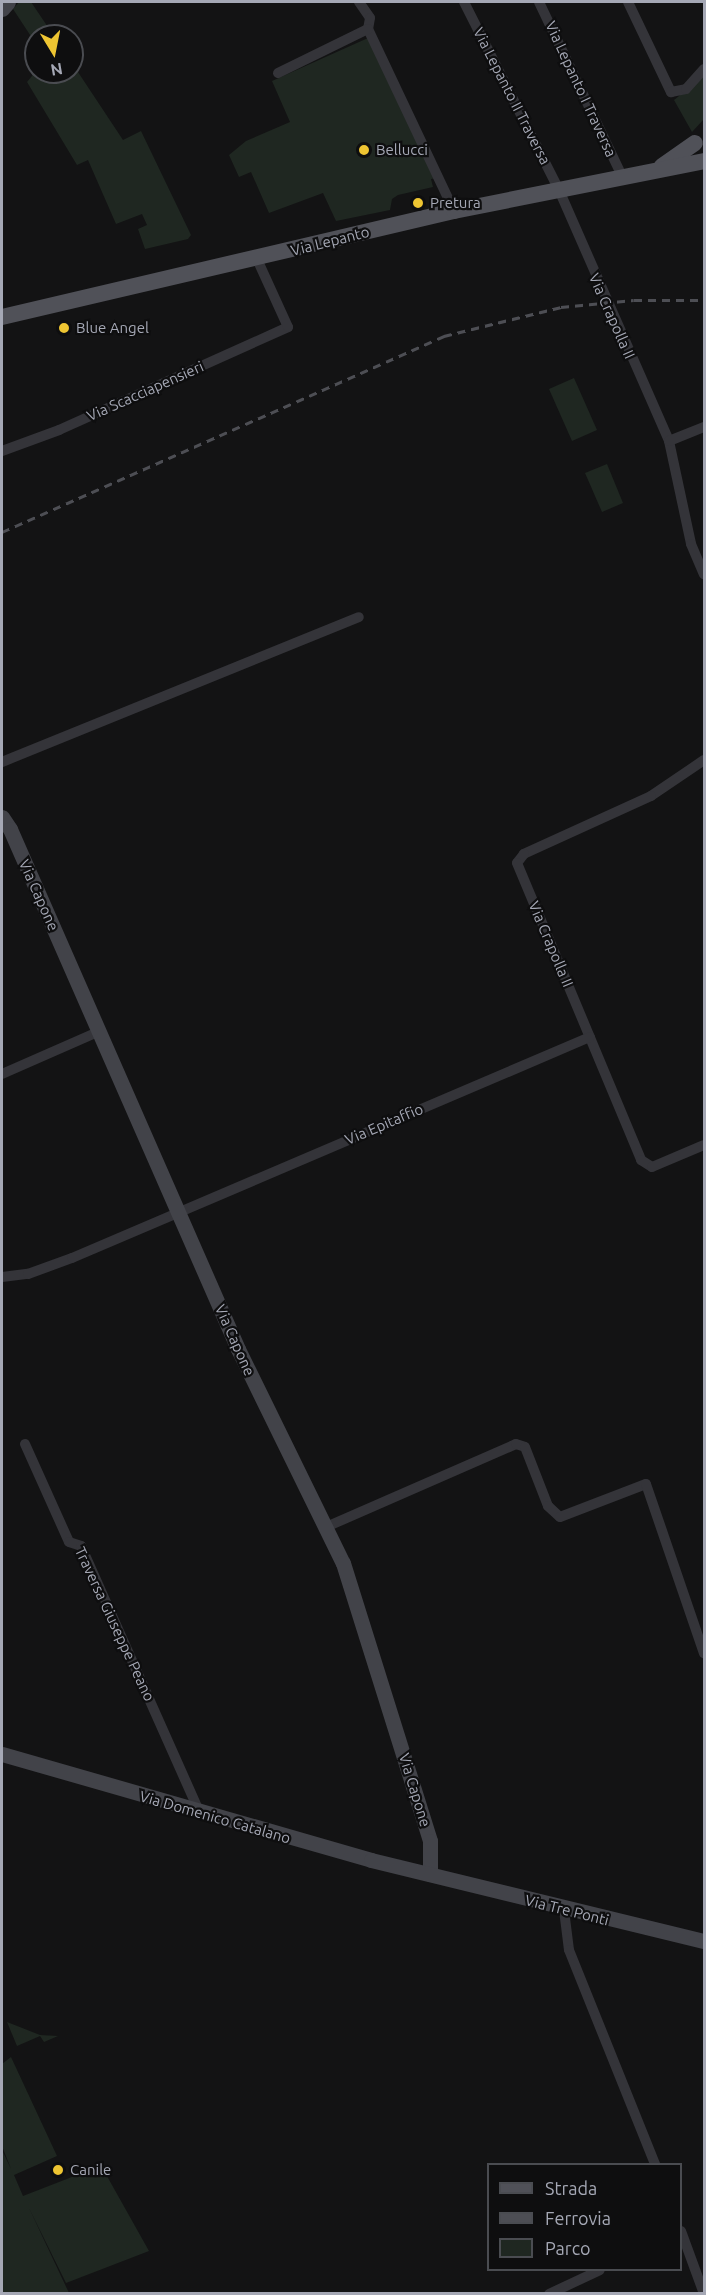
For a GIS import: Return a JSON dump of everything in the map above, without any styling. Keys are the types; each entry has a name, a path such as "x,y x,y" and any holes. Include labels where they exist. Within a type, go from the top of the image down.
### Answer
{"main road":[{"name":"Via Lepanto","path":"658,169 700,138"},
{"path":"700,138 696,152 705,161"},
{"name":"Via Lepanto","path":"2,317 454,211 705,161"}],"street":[{"path":"2,9 8,2"},
{"path":"359,2 370,18 368,29 454,211"},
{"name":"Via Lepanto II Traversa","path":"464,2 559,190"},
{"name":"Via Lepanto I Traversa","path":"539,2 622,176"},
{"path":"628,2 671,92 686,88 705,69"},
{"path":"278,73 368,29"},
{"name":"Via Crapolla II","path":"559,190 669,441 691,544 705,574"},
{"name":"Via Scacciapensieri","path":"2,450 59,430 288,327 257,259"},
{"path":"669,441 705,427"},
{"path":"2,762 359,617"},
{"name":"Via Crapolla II","path":"705,760 651,796 519,858 518,870 646,1166 652,1167 705,1145"},
{"name":"Via Capone","path":"2,817 100,1031 265,1406 326,1527 347,1577 407,1762 431,1847 430,1874"},
{"path":"2,1074 100,1031"},
{"name":"Via Epitaffio","path":"2,1277 32,1273 590,1037"},
{"name":"Traversa Giuseppe Peano","path":"25,1444 69,1542 81,1546 200,1813"},
{"path":"326,1527 522,1444 548,1506 560,1518 640,1485 651,1489 703,1646"},
{"name":"Via Domenico Catalano","path":"2,1754 200,1813 430,1874"},
{"name":"Via Tre Ponti","path":"430,1874 564,1910 705,1941"},
{"path":"564,1910 569,1950 655,2163"},
{"path":"682,2234 704,2294"},
{"path":"549,2294 598,2271"}],"green space":[{"path":"19,2 31,2 46,24 24,26 13,9"},
{"name":"Bellucci","path":"368,38 437,178 431,179 433,187 398,195 392,199 390,210 336,221 323,193 269,213 251,172 239,177 229,155 246,141 290,122 272,81"},
{"path":"704,76 704,119 692,132 674,100"},
{"path":"84,81 123,140 141,131 191,235 188,239 145,249 138,229 147,225 142,214 116,224 88,160 77,165 28,84 84,84"},
{"path":"574,378 597,430 572,441 549,389"},
{"path":"607,464 623,503 602,512 585,473"},
{"path":"7,2022 40,2035 58,2036 44,2042 40,2036 17,2046"},
{"path":"11,2057 57,2156 14,2175 23,2196 95,2168 103,2169 149,2251 66,2283 29,2208 69,2293 2,2293 2,2150 11,2169 2,2146 2,2064"}],"railway":[{"path":"2,532 444,336 561,307 634,300 704,300"}],"place":[{"name":"Bellucci","path":"364,150"},
{"name":"Pretura","path":"418,203"},
{"name":"Blue Angel","path":"64,328"},
{"name":"Canile","path":"58,2170"}]}
